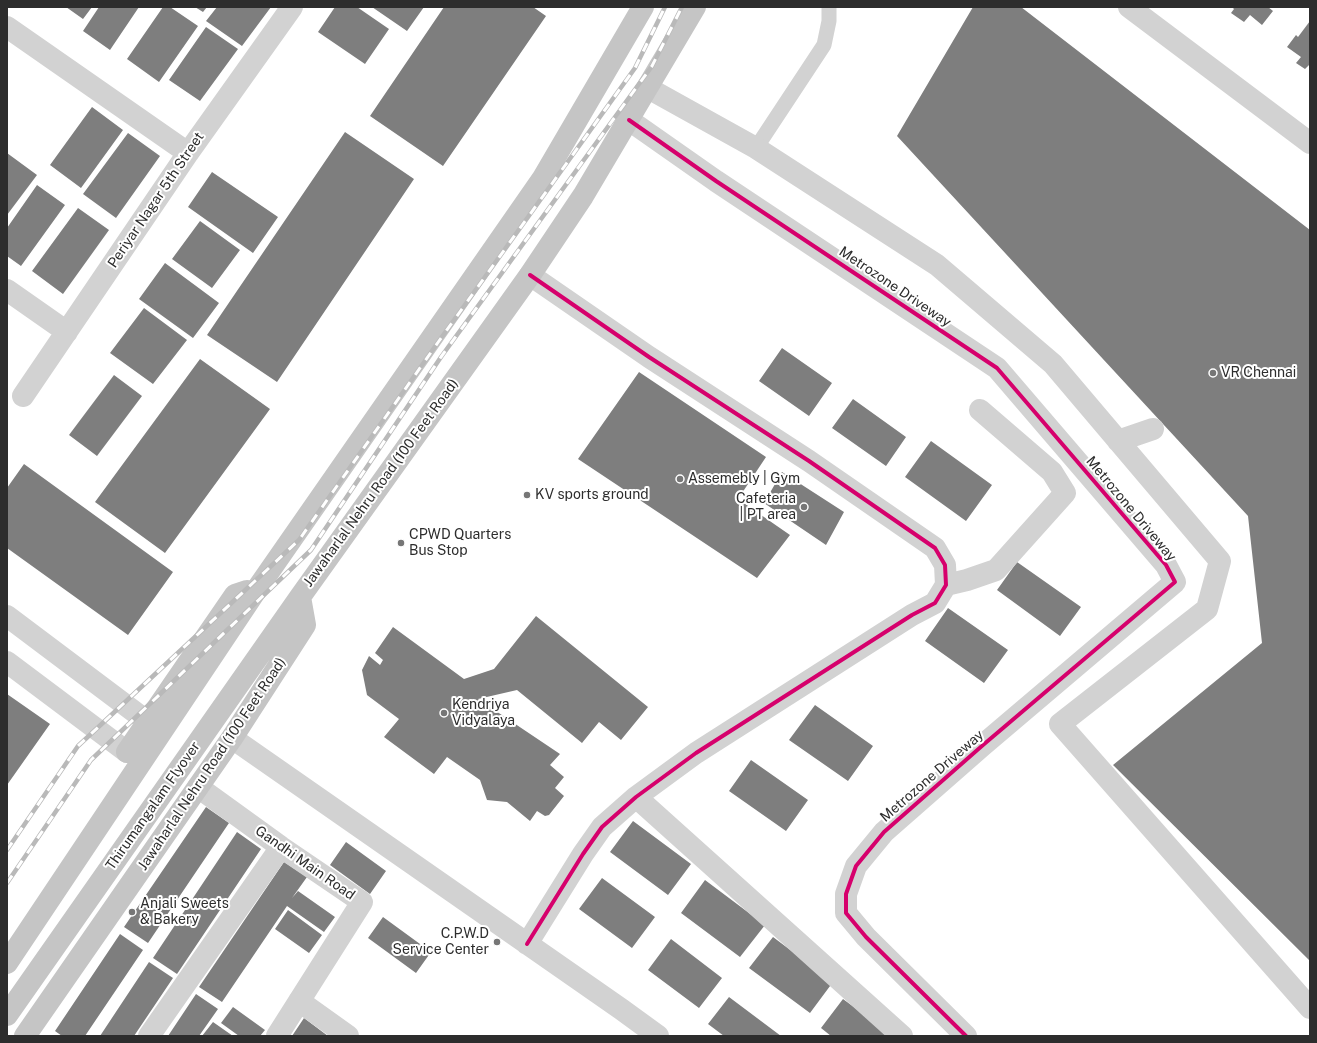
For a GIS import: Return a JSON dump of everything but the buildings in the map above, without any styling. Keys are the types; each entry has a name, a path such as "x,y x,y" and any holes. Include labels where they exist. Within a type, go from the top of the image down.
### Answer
{"main road":[{"path":"7,963 259,586 543,178 643,7"},
{"name":"Jawaharlal Nehru Road (100 Feet Road)","path":"25,1036 232,738 305,625 300,597 530,275 583,196 695,7"},
{"path":"127,752 235,595 259,586"},
{"name":"Thirumangalam Flyover","path":"7,1015 300,597"}],"street":[{"name":"Periyar Nagar 5th Street","path":"23,396 188,153 292,7"},
{"path":"1129,7 1310,143"},
{"path":"7,27 188,153"},
{"path":"648,88 756,148 937,265 1053,364 1220,561 1207,609 1060,724 1310,1008"},
{"name":"Metrozone Driveway","path":"629,120 722,186 997,368 1166,565 1176,582 983,745 884,832 856,866 846,894 846,913 866,937 966,1036"},
{"path":"527,944 602,826 636,797 703,749 912,615 935,603 946,585 945,564 935,548 809,461 655,361 530,275"},
{"path":"7,290 67,332"},
{"path":"946,585 967,580 996,570 1065,493 1052,472 980,410"},
{"path":"1118,441 1153,429"},
{"path":"7,616 148,722"},
{"path":"7,662 127,752"},
{"path":"232,738 658,1036"},
{"name":"Gandhi Main Road","path":"198,787 362,902 277,1036"},
{"path":"636,797 902,1036"},
{"path":"149,1036 281,846"},
{"path":"299,1001 348,1036"}],"lane":[{"path":"756,148 824,45 829,21 829,7"}],"railway":[{"path":"7,850 78,746 299,540 439,341 635,68 665,7"},
{"path":"7,883 91,760 311,550 441,357 652,66 682,7"}],"cycle path":[{"path":"629,120 716,181 997,368 1166,565 1175,582 983,745 884,832 856,866 846,894 846,913 866,937 966,1036"},
{"path":"527,944 583,854 602,827 636,797 696,753 912,615 935,603 946,585 945,565 935,548 809,461 649,357 530,275"}],"place":[{"name":"VR Chennai","path":"1213,373"},
{"name":"Assemebly | Gym","path":"680,479"},
{"name":"KV sports ground","path":"527,495"},
{"name":"Cafeteria | PT area","path":"804,507"},
{"name":"CPWD Quarters Bus Stop","path":"401,543"},
{"name":"Kendriya Vidyalaya","path":"444,713"},
{"name":"Anjali Sweets & Bakery","path":"132,912"},
{"name":"C.P.W.D Service Center","path":"497,942"}]}
